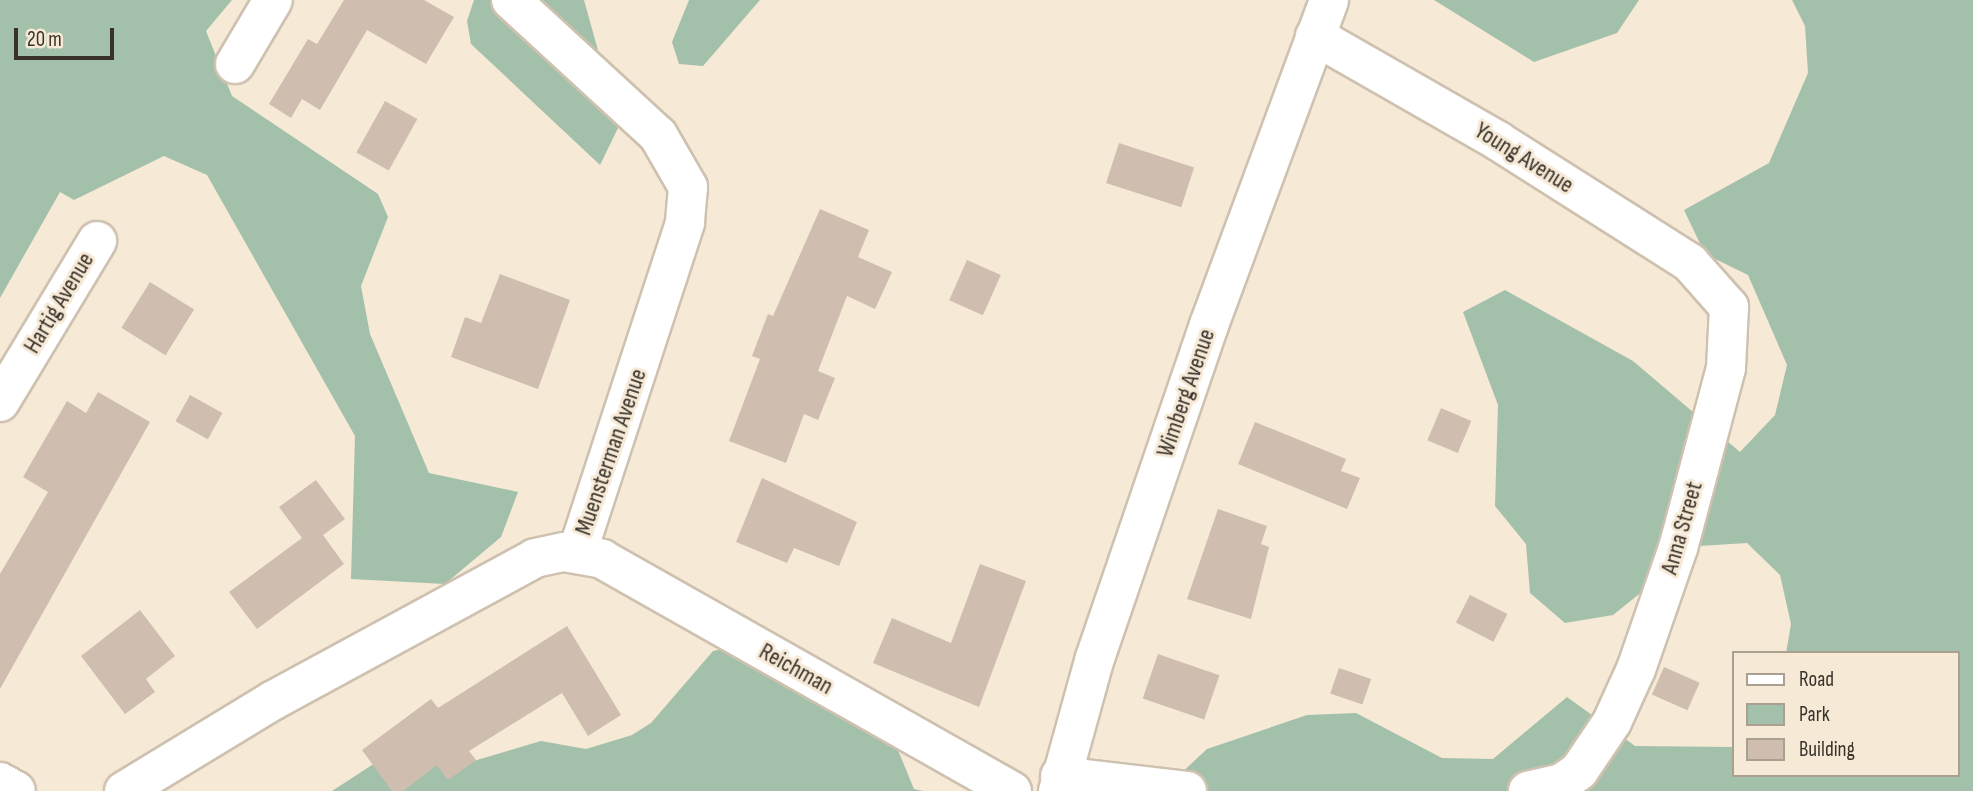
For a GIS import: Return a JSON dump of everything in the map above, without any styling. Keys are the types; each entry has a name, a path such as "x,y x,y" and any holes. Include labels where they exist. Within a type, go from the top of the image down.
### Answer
{"street":[{"path":"235,65 272,0"},
{"name":"Muensterman Avenue","path":"124,791 272,701 535,558 577,553 685,223 688,187 658,135 511,0"},
{"name":"Wimberg Avenue","path":"1059,784 1209,325 1329,0"},
{"name":"Young Avenue","path":"1315,36 1498,141 1690,263 1722,293"},
{"name":"Hartig Avenue","path":"0,402 97,240"},
{"name":"Anna Street","path":"1528,791 1562,783 1594,753 1636,669 1678,548 1732,339 1722,293"},
{"name":"Reichman","path":"577,553 602,559 1012,791"},
{"path":"0,782 16,791"},
{"path":"1059,784 1187,791"}],"green space":[{"path":"0,0 232,0 206,31 232,96 378,194 388,217 361,286 370,334 429,473 518,492 501,537 445,584 351,579 355,436 207,175 164,156 74,200 60,192 0,298"},
{"path":"474,0 584,0 619,126 600,165 471,44 467,21"},
{"path":"689,0 760,0 703,66 679,64 672,42"},
{"path":"1434,0 1639,0 1617,33 1534,62"},
{"path":"1792,0 1973,0 1973,791 1162,791 1207,749 1307,715 1356,713 1442,758 1493,759 1567,697 1635,746 1731,747 1731,777 1959,777 1959,651 1786,651 1791,624 1780,575 1747,543 1699,546 1613,615 1565,623 1530,593 1526,544 1495,506 1498,405 1463,312 1505,290 1633,361 1740,452 1775,415 1787,365 1748,275 1705,254 1684,210 1769,163 1808,73 1805,26"},
{"path":"736,646 895,743 914,789 923,791 332,791 372,765 470,762 541,741 586,749 632,735 651,723 713,651"}],"building":[{"path":"344,0 424,0 454,17 426,64 367,30 320,110 302,99 291,118 269,104 308,39 317,44"},
{"path":"385,101 417,119 389,171 356,153"},
{"path":"1119,143 1194,167 1181,207 1106,183"},
{"path":"820,209 869,230 858,257 892,272 875,309 847,296 818,371 835,378 818,420 804,414 786,463 729,441 760,359 752,356 768,314 773,316"},
{"path":"967,260 1001,275 983,315 949,300"},
{"path":"500,274 570,300 538,389 451,357 465,317 481,323"},
{"path":"150,282 194,310 165,355 121,328"},
{"path":"98,392 150,422 0,689 0,574 48,492 23,477 67,401 86,413"},
{"path":"190,395 222,413 208,439 175,421"},
{"path":"1441,408 1471,421 1458,453 1427,440"},
{"path":"1255,422 1346,459 1341,471 1360,478 1347,509 1238,464"},
{"path":"762,478 857,522 839,566 794,548 787,563 736,542"},
{"path":"316,480 345,519 323,535 344,564 257,629 229,592 302,538 279,507"},
{"path":"1218,509 1267,526 1261,544 1269,547 1251,619 1187,599"},
{"path":"980,564 1026,581 979,707 873,663 892,618 951,643"},
{"path":"1470,595 1507,614 1493,642 1456,623"},
{"path":"140,610 175,656 146,679 155,692 125,714 81,656"},
{"path":"567,626 621,715 588,736 562,693 469,751 476,760 448,780 437,765 403,791 392,791 362,750 431,699 438,708"},
{"path":"1158,654 1219,675 1204,720 1143,698"},
{"path":"1664,667 1700,683 1687,710 1652,694"},
{"path":"1339,668 1371,679 1362,705 1330,694"}]}
